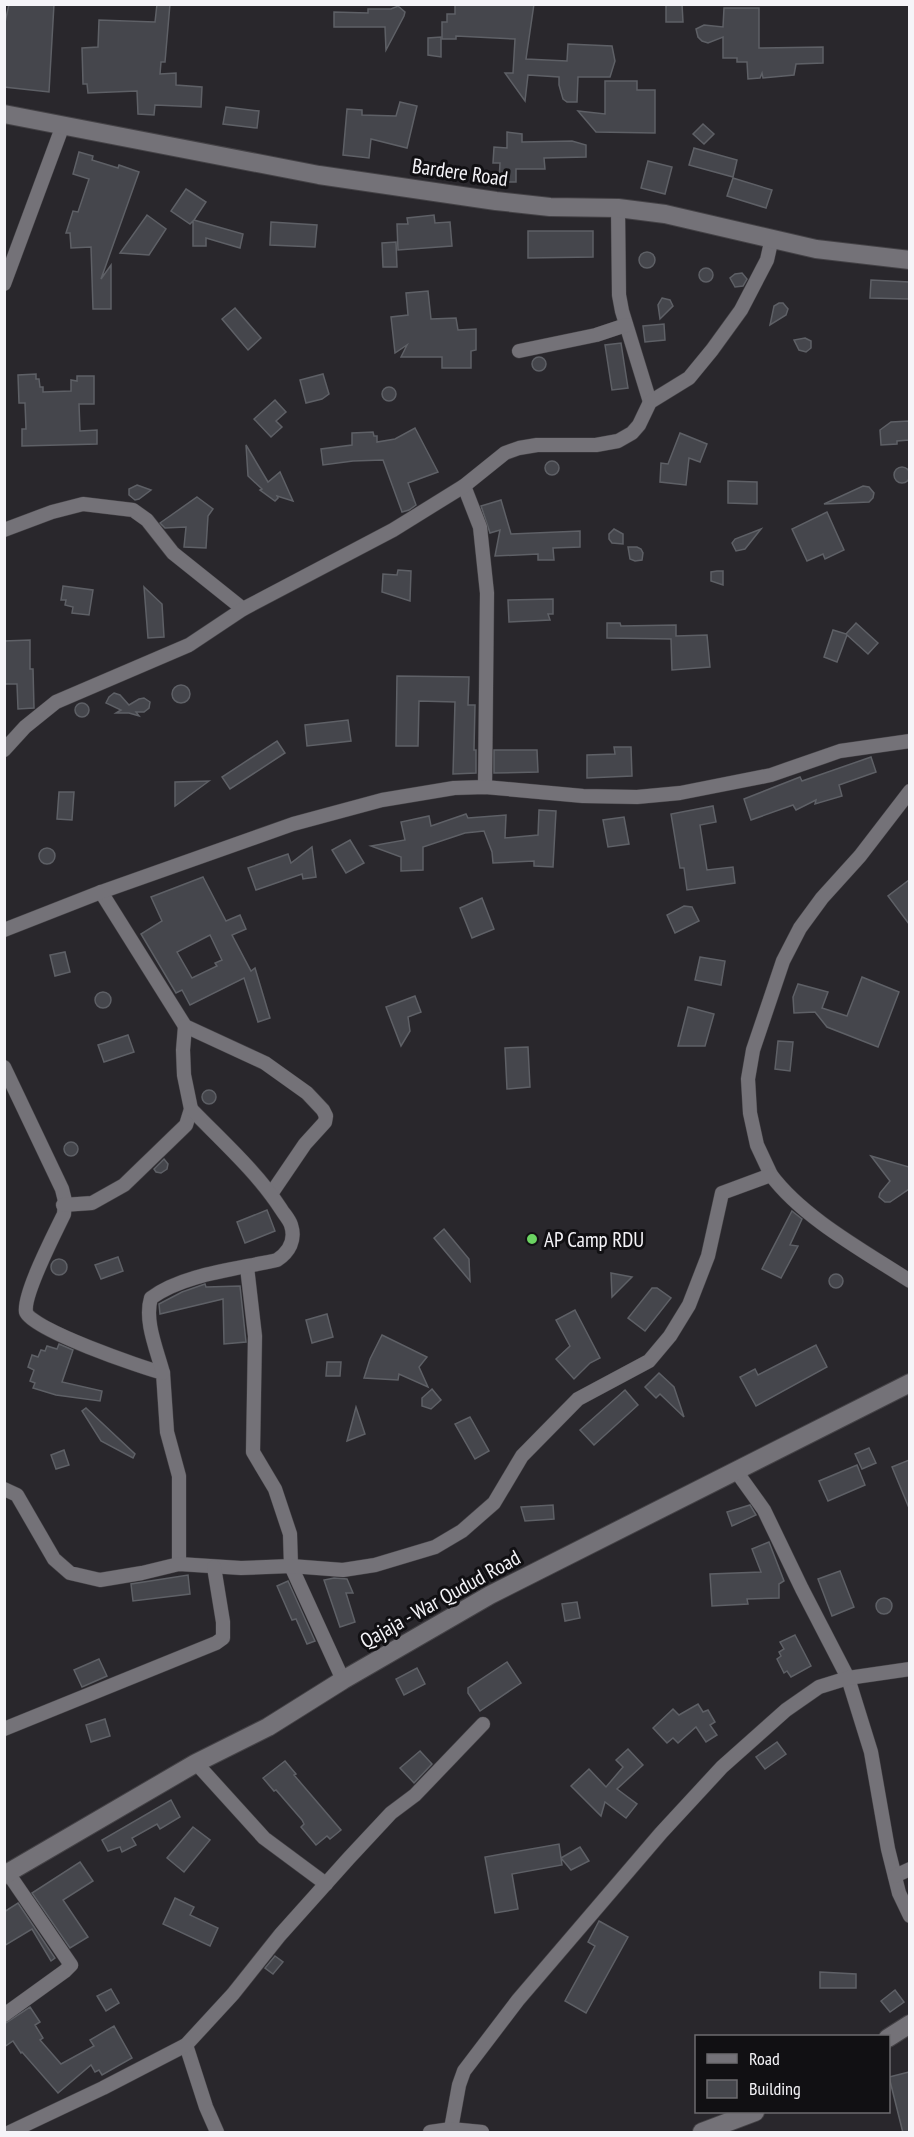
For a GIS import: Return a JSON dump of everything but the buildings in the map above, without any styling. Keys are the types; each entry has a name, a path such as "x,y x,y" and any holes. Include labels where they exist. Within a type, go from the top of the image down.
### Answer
{"street":[{"name":"Bardere Road","path":"4,114 331,177 528,205 618,208 665,214 816,249 909,260"},
{"path":"4,284 63,125"},
{"path":"618,208 620,295 626,326 650,402"},
{"path":"4,750 25,727 56,702 189,645 243,609 393,530 464,486 505,453 537,445 596,445 618,441 632,434 650,402 689,378 741,310 767,260 772,238"},
{"path":"519,351 596,335 626,326"},
{"path":"464,486 480,527 487,593 485,787"},
{"path":"4,530 52,512 84,504 134,510 147,520 172,553 243,609"},
{"path":"4,930 101,892 293,824 337,811 420,793 454,788 485,787 583,796 637,797 680,794 771,775 840,751 909,741"},
{"path":"909,791 860,856 805,920 783,962 753,1050 748,1079 750,1113 757,1145 771,1175 782,1190 833,1231 909,1281"},
{"path":"101,892 185,1026 265,1064 307,1093 323,1110 326,1116 325,1122 305,1144 272,1194"},
{"path":"63,1205 92,1203 124,1185 186,1125 191,1109 184,1075 185,1026"},
{"path":"4,1067 62,1189 65,1201 64,1214 28,1295 26,1311 28,1317 49,1330 143,1368 163,1372"},
{"path":"179,1564 179,1476 166,1432 163,1372 151,1327 149,1312 151,1298 169,1288 208,1274 277,1260 290,1248 293,1237 291,1224 272,1194 191,1109"},
{"path":"4,1489 17,1495 54,1559 70,1573 99,1580 142,1574 179,1564 214,1567 291,1566 344,1570 375,1565 435,1547 462,1531 494,1503 522,1456 578,1399 649,1361 670,1336 689,1305 708,1256 722,1193 771,1175"},
{"path":"247,1267 255,1336 253,1452 274,1489 283,1512 290,1534 291,1566 344,1680"},
{"name":"Qajaja - War Qudud Road","path":"6,1874 196,1763 268,1727 490,1595 909,1383"},
{"path":"736,1471 764,1510 848,1678 871,1752 898,1893 909,1916"},
{"path":"4,1729 128,1680 223,1638 223,1622 214,1567"},
{"path":"452,2129 459,2085 464,2072 518,2000 661,1833 722,1767 786,1710 819,1687 848,1678 909,1669"},
{"path":"10,2133 186,2045 233,1994 280,1935 391,1813 415,1795 483,1724"},
{"path":"196,1763 264,1838 326,1884"},
{"path":"895,1876 909,1869"},
{"path":"4,2015 71,1965 6,1874"},
{"path":"890,2037 909,2024"},
{"path":"186,2045 217,2133"},
{"path":"702,2133 752,2113"},
{"path":"430,2133 452,2129 482,2133"}],"place":[{"name":"AP Camp RDU","path":"532,1239"}]}
